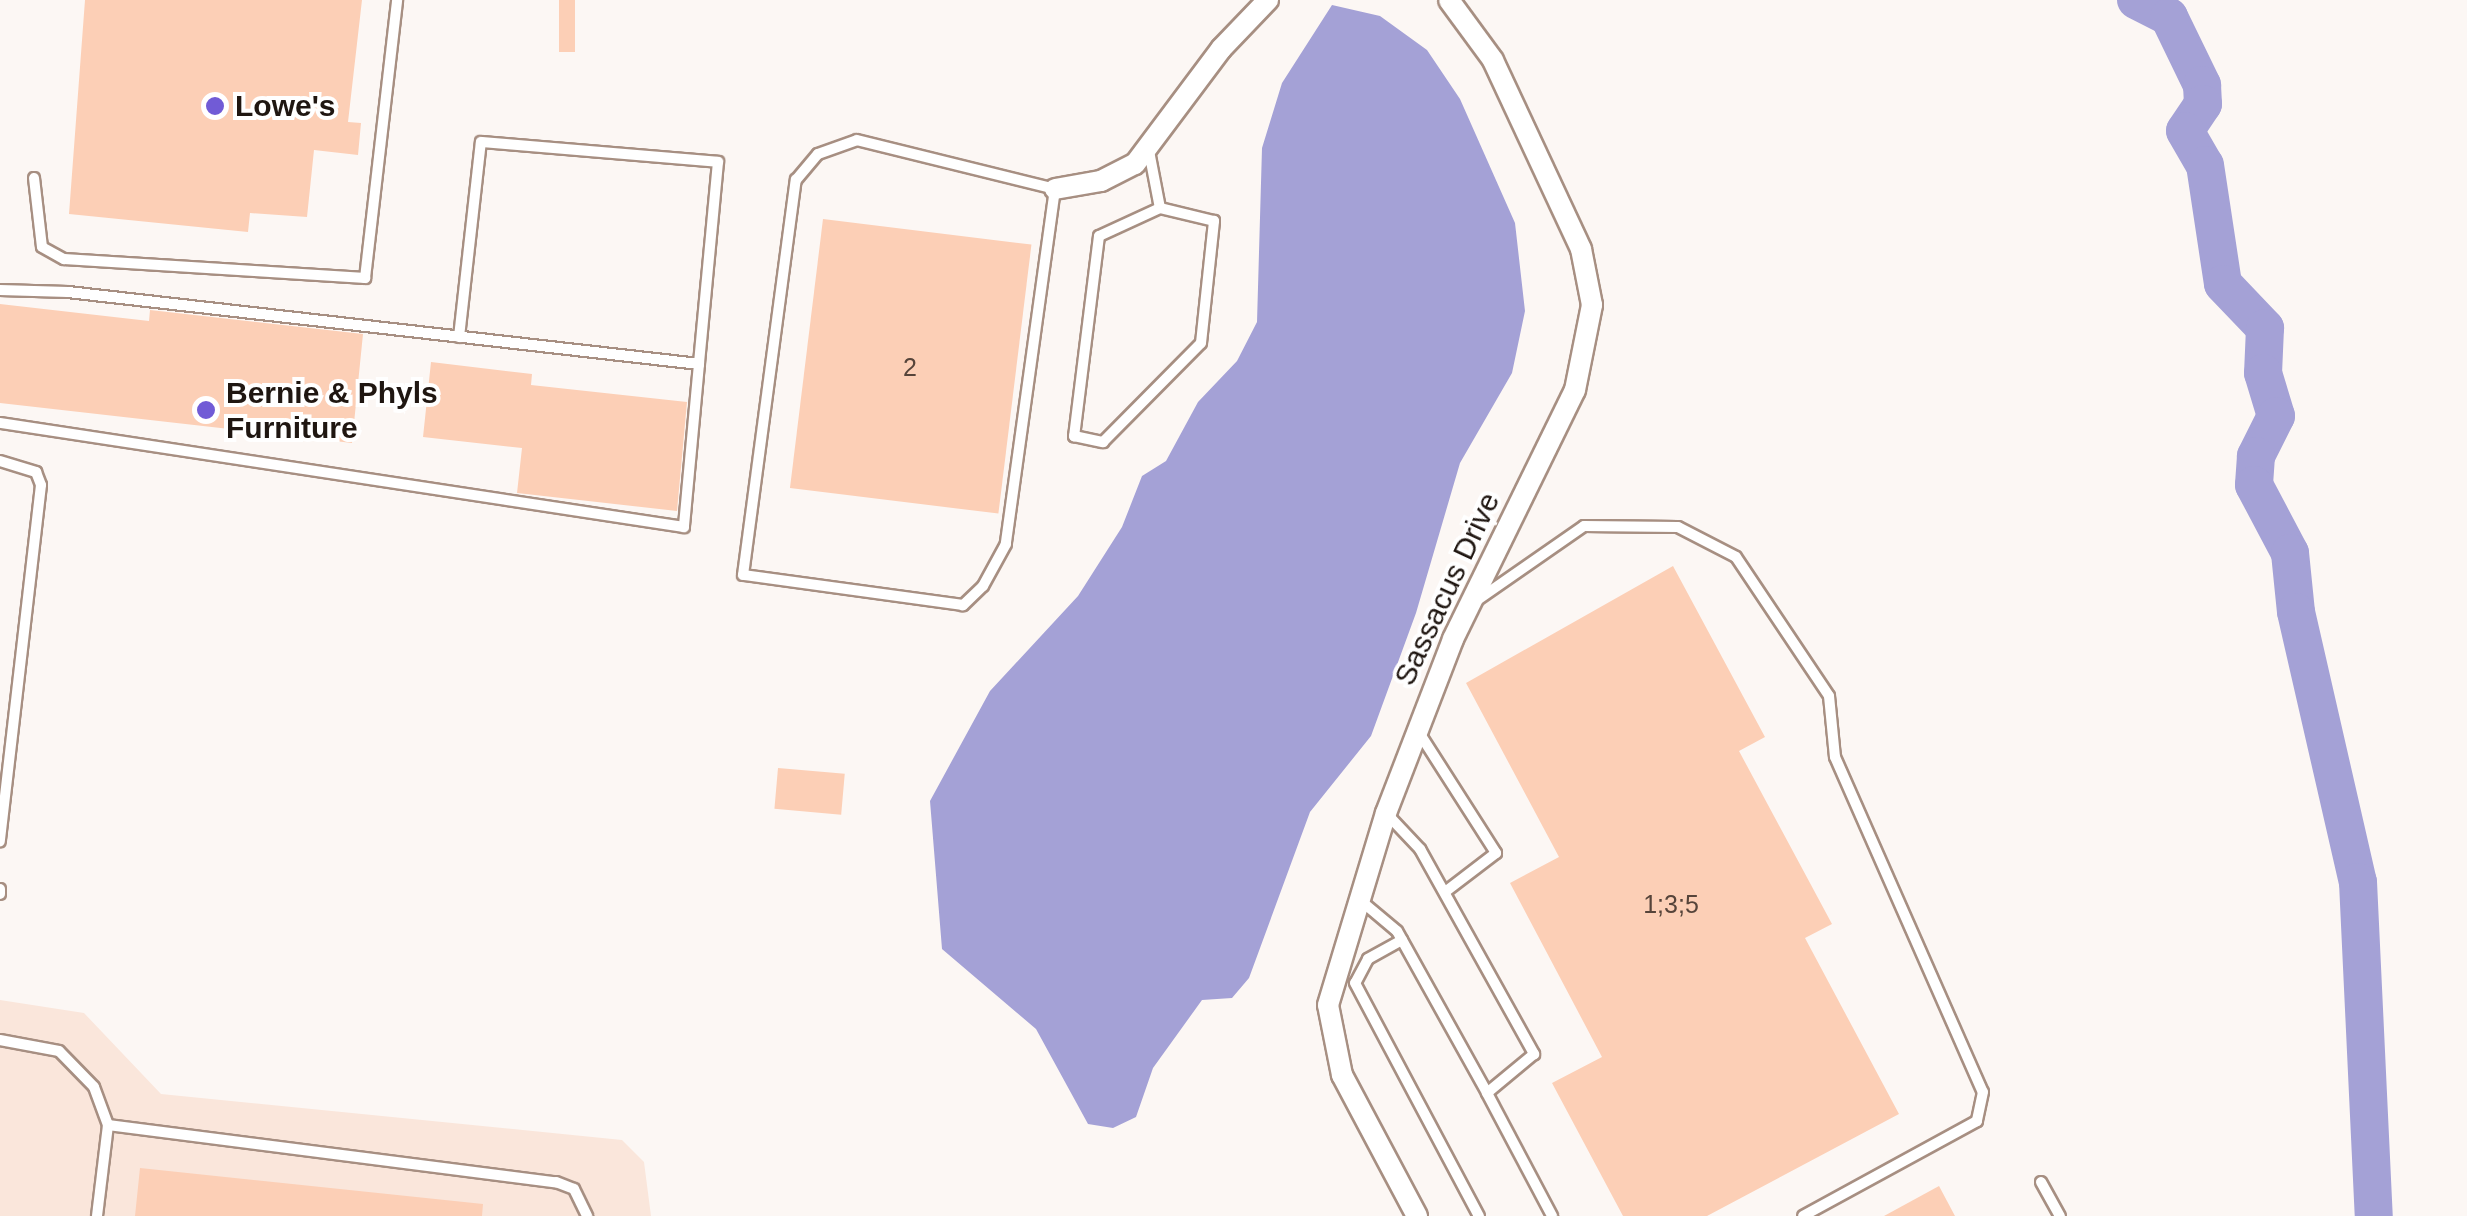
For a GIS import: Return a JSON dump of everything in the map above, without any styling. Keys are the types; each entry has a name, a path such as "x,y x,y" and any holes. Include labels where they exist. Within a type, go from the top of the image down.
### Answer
{"street":[{"path":"1055,189 1116,175 1148,150 1222,48 1268,0"},
{"name":"Sassacus Drive","path":"1417,1216 1342,1075 1328,1022 1358,899 1386,813 1466,609 1575,390 1592,305 1581,250 1525,129 1473,26 1449,0"}],"lane":[{"path":"34,178 42,247 64,259 365,278 397,0"},
{"path":"857,140 1055,189 1006,544 982,586 963,604 744,576 796,180 805,166 831,147 857,140"},
{"path":"0,423 684,528 718,162 481,142 458,337"},
{"path":"1148,150 1160,208"},
{"path":"1160,208 1214,221 1201,343 1102,442 1074,436 1099,236 1160,208"},
{"path":"0,290 699,364"},
{"path":"0,461 36,472 41,486 0,842"},
{"path":"1466,609 1584,526 1678,527 1736,557 1829,696 1836,757 1984,1092 1977,1121 1803,1216"},
{"path":"1417,729 1496,853 1445,892"},
{"path":"1386,813 1420,849 1534,1054 1487,1093"},
{"path":"1358,899 1402,940 1552,1216"},
{"path":"1402,940 1368,959 1355,983 1479,1216"},
{"path":"0,1040 58,1051 94,1087 108,1125 97,1216"},
{"path":"108,1125 556,1182 574,1189 587,1216"},
{"path":"2041,1182 2060,1216"}],"shaded area":[{"path":"1332,5 1380,16 1427,50 1460,99 1515,223 1525,311 1512,373 1460,463 1416,613 1371,736 1310,812 1249,978 1232,998 1202,1000 1153,1068 1136,1117 1113,1128 1088,1124 1036,1029 942,949 930,801 990,691 1078,596 1122,527 1142,476 1166,461 1198,402 1237,361 1257,322 1262,148 1282,83"},
{"path":"0,1000 84,1013 161,1094 622,1140 644,1162 651,1216 0,1216"}],"building":[{"name":"Lowe's","path":"85,0 362,0 348,122 361,123 358,155 314,150 307,217 250,213 248,232 69,214"},
{"path":"559,0 575,0 575,52 559,52"},
{"path":"823,219 1031,245 998,514 790,488"},
{"path":"0,304 149,321 150,310 363,334 352,443 0,403"},
{"path":"431,362 532,374 531,385 687,402 677,511 517,493 522,448 423,437"},
{"path":"1673,566 1765,737 1739,751 1832,924 1805,938 1899,1114 1707,1216 1623,1216 1552,1083 1602,1057 1510,883 1559,857 1466,683"},
{"path":"778,768 845,774 841,815 774,809"},
{"path":"140,1168 483,1204 482,1216 135,1216"},
{"path":"1939,1186 1955,1216 1884,1216"}],"waterway":[{"path":"2136,0 2169,17 2202,85 2203,104 2185,131 2205,165 2223,284 2265,328 2263,373 2276,416 2256,456 2254,485 2290,553 2296,612 2358,882 2374,1216"}],"place":[{"name":"Lowe's","path":"215,106"},
{"name":"Bernie & Phyls Furniture","path":"206,410"}]}
